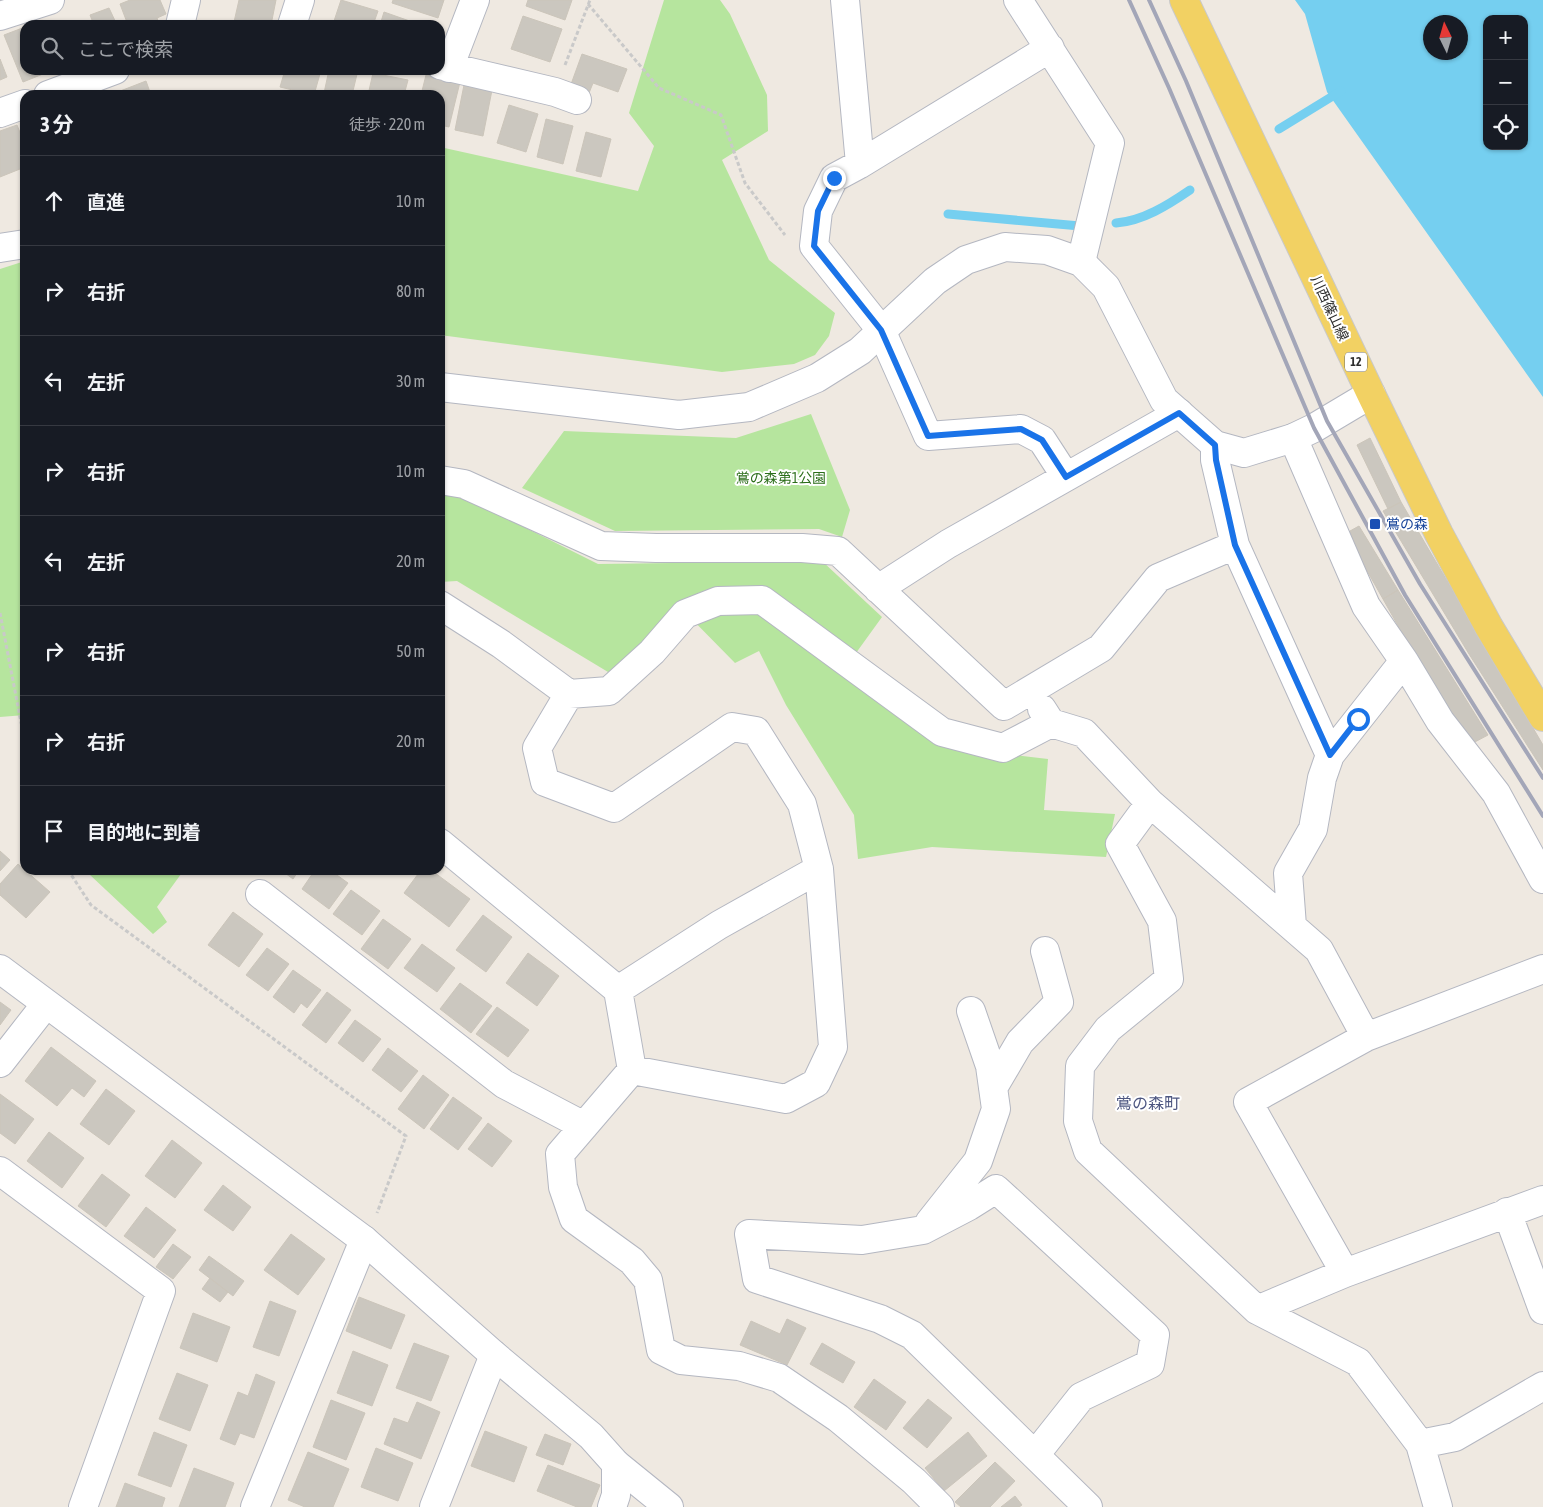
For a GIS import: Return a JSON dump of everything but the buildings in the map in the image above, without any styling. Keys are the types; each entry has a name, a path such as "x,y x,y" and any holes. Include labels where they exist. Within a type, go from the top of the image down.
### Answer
{"main road":[{"name":"川西篠山線","path":"1184,0 1439,534 1489,627 1543,717"}],"street":[{"path":"0,16 50,0"},
{"path":"181,20 186,0"},
{"path":"294,20 300,0"},
{"path":"445,64 475,0"},
{"path":"845,0 860,164"},
{"path":"1018,0 1110,143 1081,262"},
{"path":"1050,48 834,178 818,211 814,246 881,330 928,436 1021,429 1042,440 1066,477"},
{"path":"445,66 566,96"},
{"path":"61,90 102,75"},
{"path":"0,113 20,106"},
{"path":"0,248 20,245"},
{"path":"445,388 679,415 749,407 817,378 860,351 935,281 966,260 1005,247 1048,250 1081,262 1106,287 1164,400 1215,445 1244,453 1293,438 1371,394"},
{"path":"878,589 948,544 1179,413"},
{"path":"1293,438 1366,606 1404,661 1440,721 1496,793 1543,879"},
{"path":"1215,445 1216,460 1235,545 1330,755"},
{"path":"445,481 464,484 601,546 802,548 838,551 1004,706 1101,648 1158,578 1235,545"},
{"path":"445,608 501,644 569,694 609,691 652,652 685,614 718,601 762,600 942,732 1003,748 1052,723"},
{"path":"1292,926 1288,873 1313,829 1322,778 1330,755 1404,661"},
{"path":"1029,692 1052,723 1084,733 1150,803 1319,950 1366,1036"},
{"path":"569,694 537,748 545,782 614,808 732,728 756,731 802,804 819,869 833,1047 816,1083 786,1099 632,1070"},
{"path":"1150,803 1120,844 1162,921 1169,979 1108,1028 1080,1066 1078,1121 1088,1151 1257,1310 1358,1362 1420,1444 1438,1507"},
{"path":"445,847 618,990 632,1070"},
{"path":"618,990 719,925 819,869"},
{"path":"260,894 504,1084 584,1126"},
{"path":"993,1088 1020,1042 1059,1002 1045,951"},
{"path":"1345,1273 1248,1102 1366,1036 1543,969"},
{"path":"0,970 364,1240 494,1355 591,1436 616,1464 669,1507"},
{"path":"0,1063 46,1004"},
{"path":"923,1230 978,1161 996,1109 990,1066 971,1011"},
{"path":"632,1070 560,1154 563,1187 574,1220 632,1261 648,1280 661,1350 681,1360 739,1366 779,1378 838,1418 914,1481 940,1507"},
{"path":"0,1171 161,1291 83,1507"},
{"path":"1035,1455 1082,1397 1150,1364 1155,1335 996,1189 969,1206 923,1230 862,1240 750,1234 757,1279 880,1319 912,1335 1088,1507"},
{"path":"1257,1310 1345,1273 1543,1200"},
{"path":"1507,1212 1543,1310"},
{"path":"255,1507 364,1240"},
{"path":"434,1507 494,1355"},
{"path":"1420,1444 1455,1436 1543,1386"},
{"path":"612,1507 616,1495 616,1464"}],"path":[{"path":"566,96 590,0"},
{"path":"588,4 659,88 721,115 745,183 787,237"},
{"path":"0,613 20,717"},
{"path":"71,875 91,905 406,1136 378,1212 364,1240"}],"green space":[{"path":"664,0 720,0 730,14 767,95 768,131 722,160 769,260 835,313 829,336 815,355 794,364 722,372 445,336 445,148 638,191 654,146 629,113"},
{"path":"20,263 20,715 0,717 0,269"},
{"name":"鴬の森第1公園","path":"811,414 850,510 842,537 819,529 615,531 522,488 564,431 736,438"},
{"path":"445,493 468,499 598,564 822,561 882,617 843,671 946,747 1048,759 1044,810 1115,814 1106,857 932,847 858,859 854,815 786,705 759,651 735,663 678,605 613,675 457,581 445,582"},
{"path":"90,875 180,875 157,907 167,922 153,934"}],"water":[{"path":"1295,0 1543,0 1543,397 1327,92 1305,14"}],"waterway":[{"path":"1279,129 1341,91"},
{"path":"1116,223 1145,216 1164,207 1190,190"},
{"path":"948,214 1080,226"}],"railway":[{"path":"1129,0 1169,88 1314,428 1405,595 1543,816"},
{"path":"1149,0 1186,81 1327,421 1420,584 1543,778"}],"place":[{"name":"鴬の森","path":"1375,524"}],"district":[{"name":"鴬の森町","path":"1148,1103"}],"route":[{"path":"834,178 818,211 814,246 881,330 928,436 1021,429 1042,440 1066,477 1179,413 1215,445 1216,460 1235,545 1330,755 1358,719"}]}
